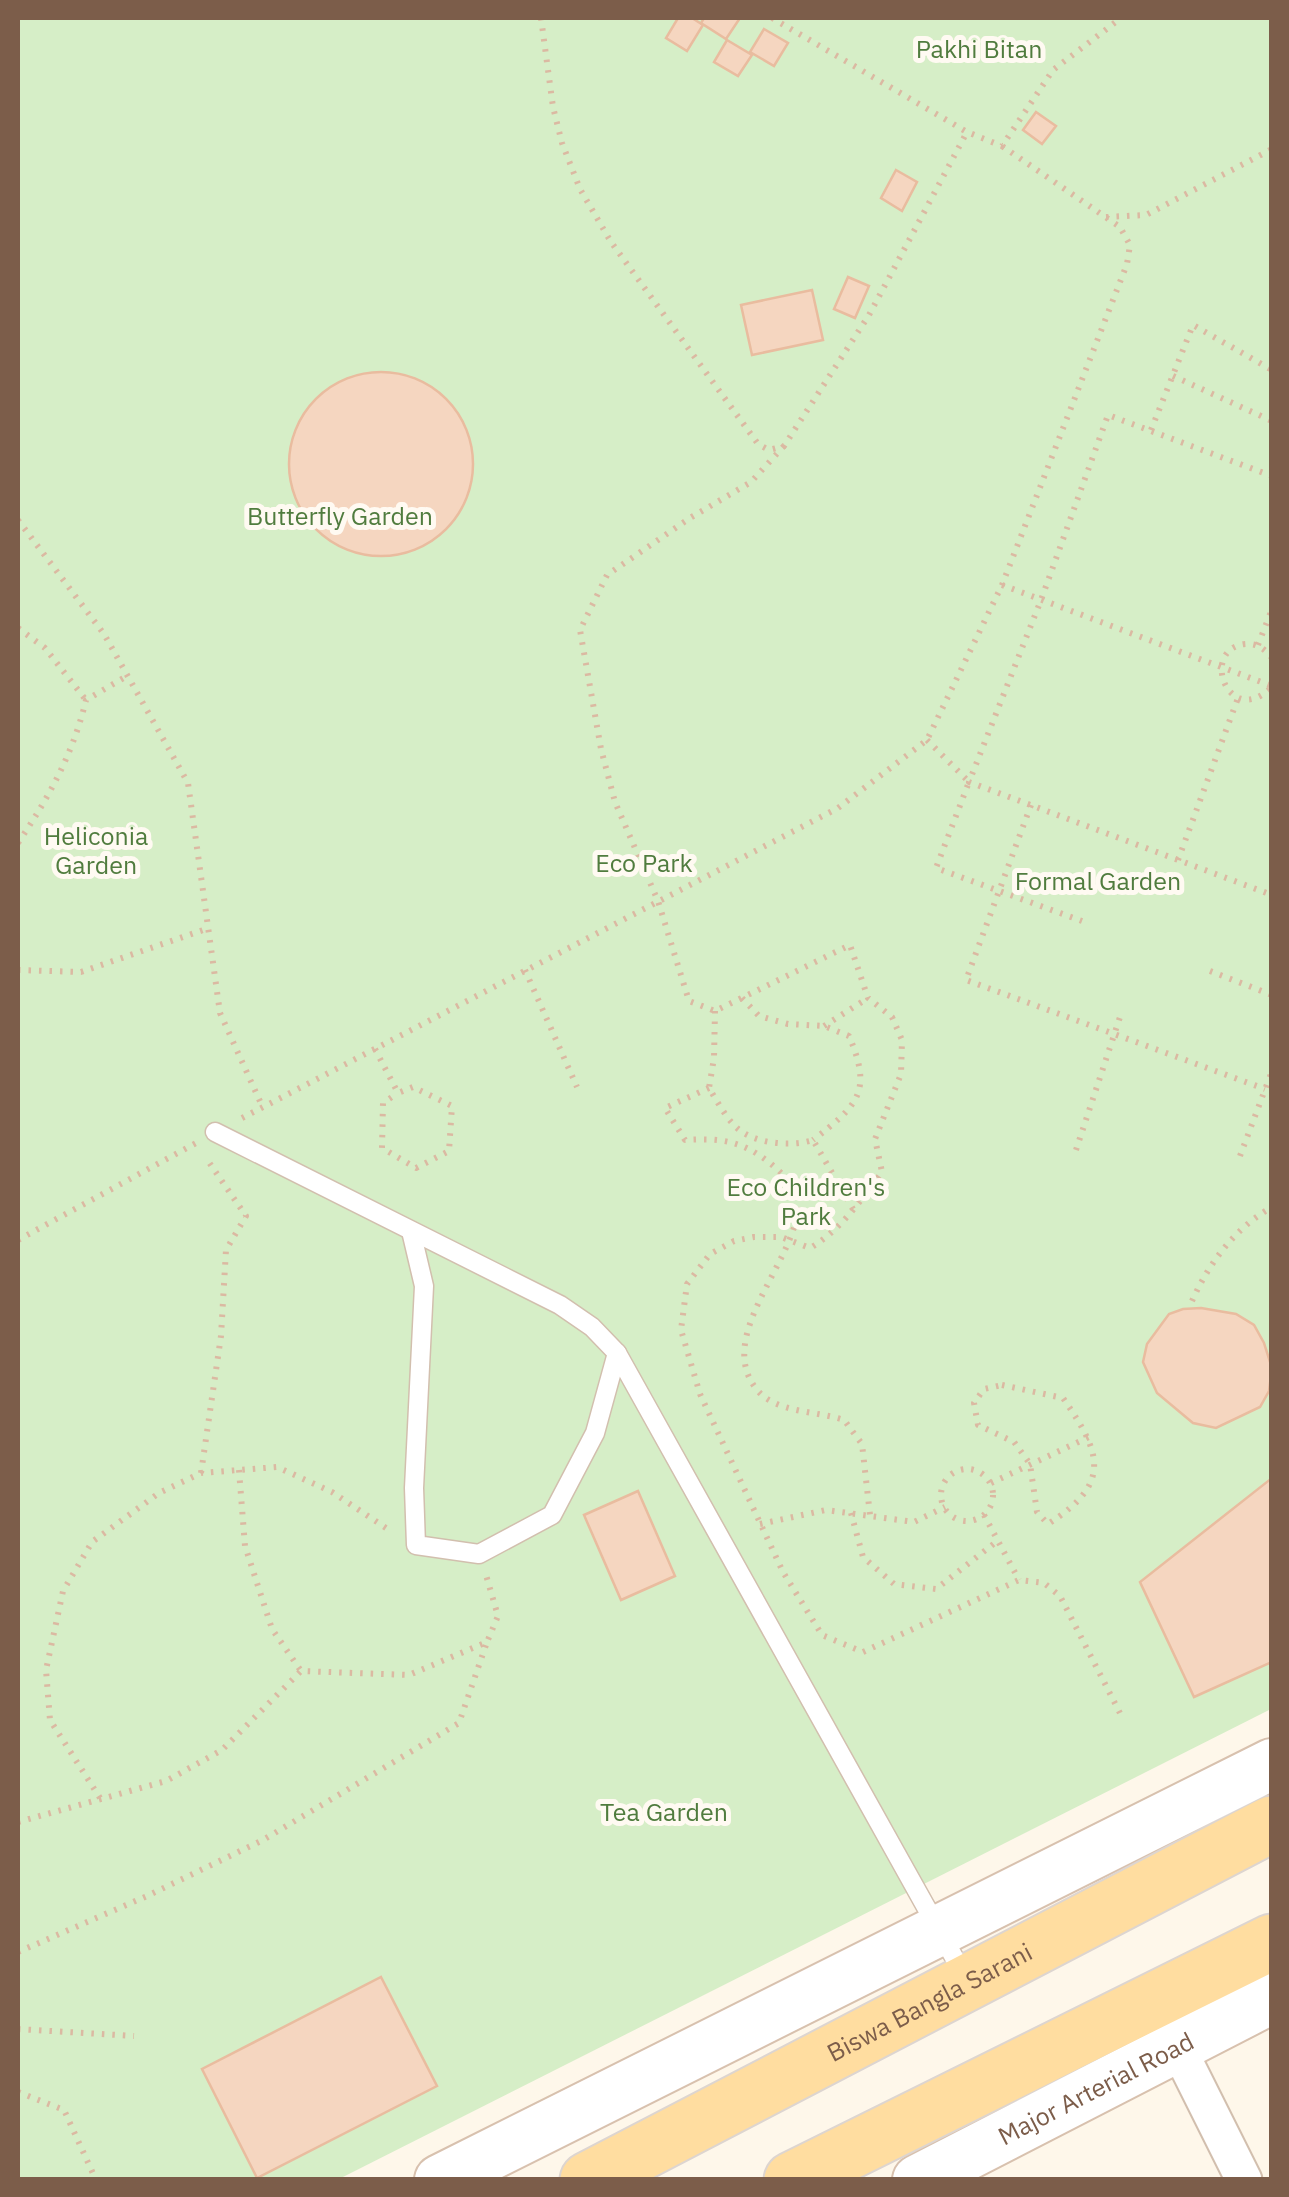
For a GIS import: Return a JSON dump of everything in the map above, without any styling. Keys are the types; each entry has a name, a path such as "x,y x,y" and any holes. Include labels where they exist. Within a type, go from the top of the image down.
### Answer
{"main road":[{"name":"Biswa Bangla Sarani","path":"588,2180 1272,1824"},
{"path":"792,2180 1272,1942"}],"street":[{"path":"440,2180 1272,1764"},
{"name":"Major Arterial Road","path":"918,2180 1272,1998"},
{"path":"1178,2048 1244,2180"}],"lane":[{"path":"215,1132 560,1305 592,1327 616,1353 968,1982"},
{"path":"412,1231 424,1286 414,1488 416,1545 479,1554 552,1515 596,1434 616,1353"}],"path":[{"path":"541,18 553,107 580,189 611,242 758,444 769,450 784,446"},
{"path":"18,1240 215,1132 838,808 926,740 1002,585 1130,245 1127,236 1105,217 1002,146 967,132 772,18"},
{"path":"1002,146 1053,70 1120,18"},
{"path":"715,1012 689,1001 658,901 615,802 580,630 607,575 751,482 784,446 869,314 967,132"},
{"path":"1105,217 1146,215 1272,149"},
{"path":"1150,430 1193,325 1272,370"},
{"path":"1172,376 1272,421"},
{"path":"1082,922 936,868 1041,600 1108,415 1272,476"},
{"path":"18,520 104,634 188,783 220,1013 263,1108"},
{"path":"1002,585 1041,600 1221,667 1272,686 1263,696 1238,698 1222,680 1221,667 1225,656 1234,647 1246,644 1258,645 1272,658"},
{"path":"1258,645 1272,609"},
{"path":"18,628 45,648 86,700"},
{"path":"18,842 76,743 86,700 128,676"},
{"path":"1178,860 1238,698"},
{"path":"926,740 969,782 1272,895"},
{"path":"1031,805 966,980 1265,1090"},
{"path":"18,970 81,972 208,928"},
{"path":"715,1012 850,945 868,998 892,1017 902,1040 901,1074 875,1138 882,1172 853,1210 829,1237 810,1248 787,1239 754,1237 734,1242 710,1254 687,1284 680,1330 700,1394 783,1572 822,1634 863,1652 1019,1580 1044,1583 1060,1596 1124,1719"},
{"path":"524,970 578,1087"},
{"path":"1210,971 1272,995"},
{"path":"715,1012 709,1088 738,1130 775,1144 813,1140 840,1120 860,1094 860,1062 848,1036 824,1026 788,1024 759,1016 742,998"},
{"path":"824,1026 868,998"},
{"path":"1076,1150 1120,1014"},
{"path":"375,1049 398,1093"},
{"path":"1240,1156 1272,1071"},
{"path":"413,1087 452,1106 449,1151 416,1168 382,1148 383,1104 398,1093 413,1087"},
{"path":"709,1088 665,1108 685,1140 723,1138 757,1153 788,1178 799,1204 749,1327 743,1366 760,1393 794,1410 844,1420 862,1444 870,1515"},
{"path":"813,1140 853,1210"},
{"path":"196,1143 246,1216 226,1250 221,1336 201,1472"},
{"path":"1192,1301 1218,1257 1250,1220 1272,1207"},
{"path":"1002,1385 1063,1398 1090,1436 1095,1468 1080,1504 1048,1524 1036,1512 1030,1464 1014,1442 978,1425 974,1402 984,1389 1002,1385"},
{"path":"991,1483 1090,1436"},
{"path":"100,1798 50,1720 46,1670 63,1591 92,1542 159,1493 201,1472 277,1467 332,1492 416,1545"},
{"path":"961,1469 983,1474 991,1483 991,1506 984,1515 962,1520 945,1507 944,1484 961,1469"},
{"path":"239,1470 245,1546 272,1629 301,1672"},
{"path":"760,1524 826,1510 914,1522 945,1507"},
{"path":"851,1513 863,1557 894,1584 936,1588 996,1542"},
{"path":"984,1515 1019,1580"},
{"path":"18,1952 263,1840 459,1724 498,1616 479,1554"},
{"path":"18,1822 166,1781 222,1750 301,1672 409,1676 487,1642"},
{"path":"18,2029 134,2036"},
{"path":"18,2092 64,2110 96,2180"}],"green space":[{"name":"Eco Park","path":"18,18 1271,18 1271,1709 339,2179 18,2179"}],"building":[{"path":"678,18 692,18 703,25 687,51 666,38"},
{"path":"704,18 740,18 726,39 701,23"},
{"path":"764,29 788,43 774,66 750,52"},
{"path":"727,40 752,55 738,76 714,62"},
{"path":"1036,112 1056,126 1042,144 1023,130"},
{"path":"896,170 917,182 902,211 881,198"},
{"path":"848,277 869,286 855,318 834,309"},
{"path":"812,290 823,340 752,355 741,305"},
{"path":"381,372 416,379 446,399 466,429 473,464 466,499 446,529 416,549 381,556 346,549 316,529 296,499 289,464 296,429 316,399 346,379"},
{"path":"1201,1308 1236,1314 1254,1325 1272,1368 1269,1391 1260,1407 1216,1428 1193,1423 1157,1393 1143,1362 1147,1344 1169,1314"},
{"path":"1272,1478 1272,1662 1194,1697 1140,1582"},
{"path":"638,1491 675,1576 621,1600 584,1515"},
{"path":"381,1977 437,2086 257,2178 202,2069"}],"park label":[{"name":"Pakhi Bitan","path":"979,49"},
{"name":"Butterfly Garden","path":"340,516"},
{"name":"Heliconia Garden","path":"96,850"},
{"name":"Formal Garden","path":"1098,881"},
{"name":"Eco Children's Park","path":"806,1202"},
{"name":"Tea Garden","path":"664,1812"}]}
